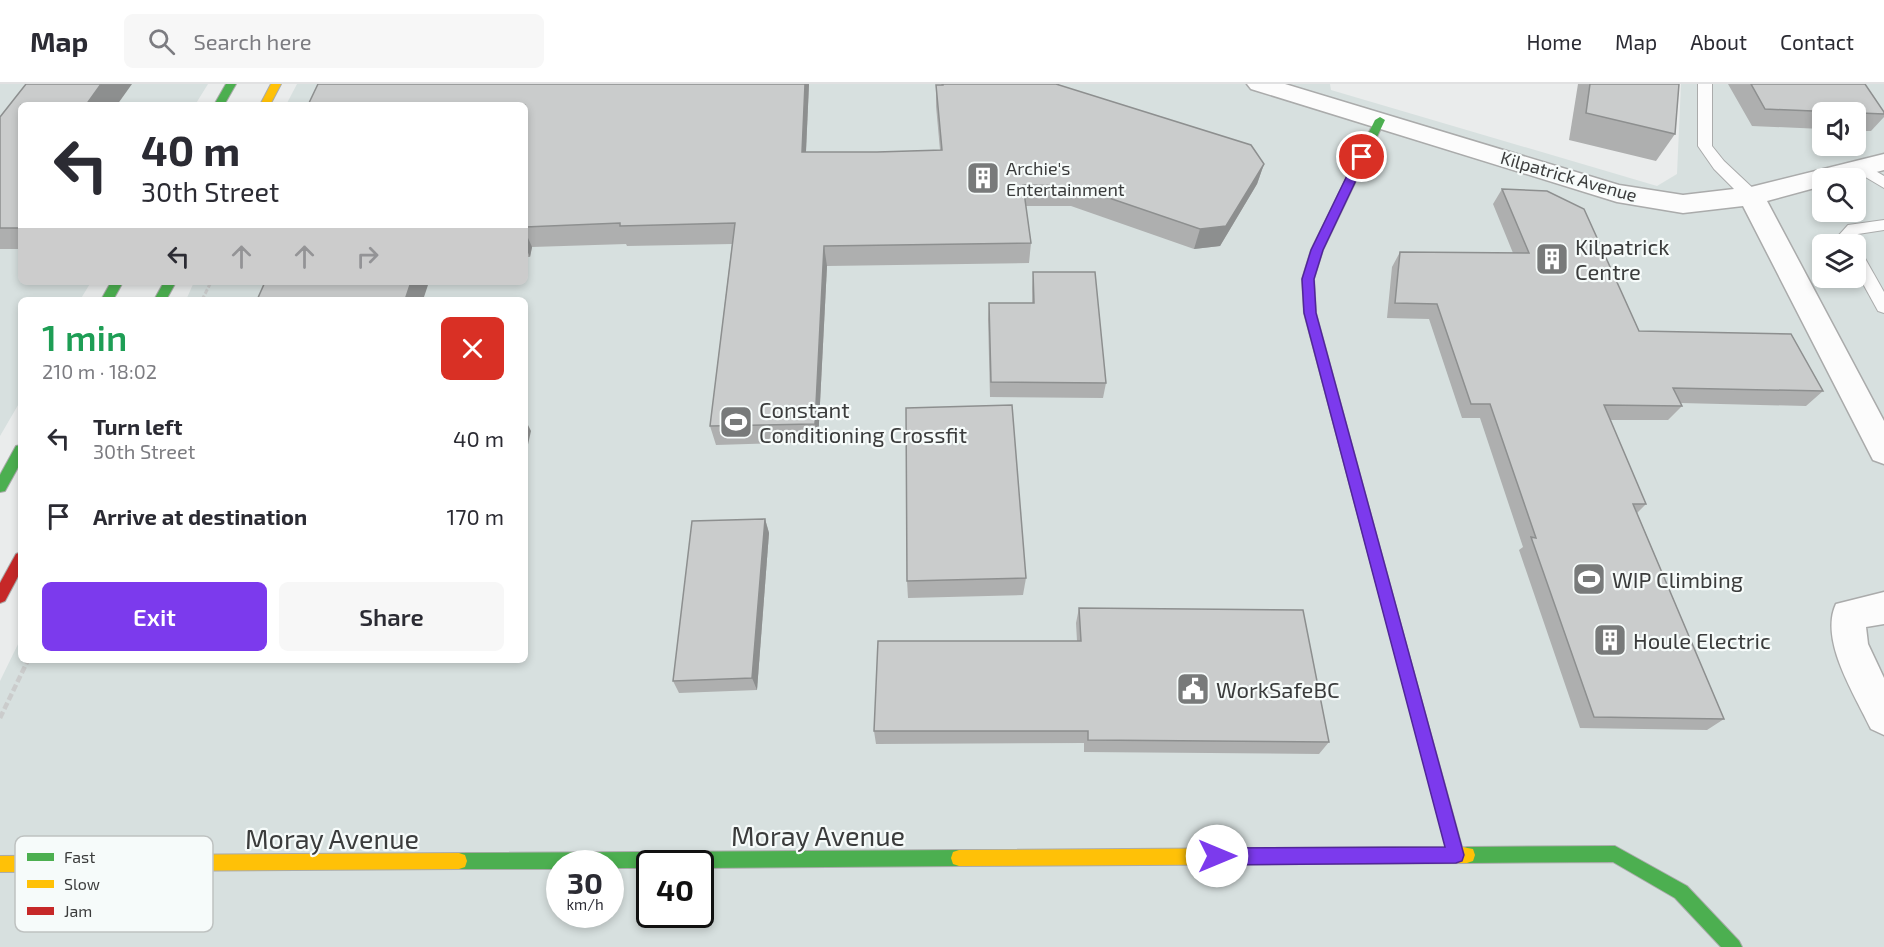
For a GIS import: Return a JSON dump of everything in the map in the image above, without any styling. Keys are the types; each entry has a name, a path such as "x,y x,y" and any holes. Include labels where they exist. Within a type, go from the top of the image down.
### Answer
{"street":[{"path":"221,102 231,84"},
{"path":"267,102 276,84"},
{"name":"Kilpatrick Avenue","path":"1265,85 1617,193 1683,204 1751,196 1873,165"},
{"path":"1380,120 1317,250 1308,279 1310,313 1456,855"},
{"path":"1751,196 1884,451"},
{"path":"0,487 18,455"},
{"path":"0,597 18,564"},
{"path":"1884,608 1848,615 1850,645 1884,717"},
{"name":"Moray Avenue","path":"213,863 1616,854 1681,892 1732,947"},
{"name":"Moray Avenue","path":"0,864 15,864"}],"lane":[{"path":"1705,84 1705,146 1714,160 1751,196"},
{"path":"1873,165 1884,183"},
{"path":"1848,234 1854,229 1884,225"},
{"path":"1866,275 1884,307"}],"path":[{"path":"0,718 27,663"}],"shaded area":[{"path":"0,84 208,84 197,102 18,102 18,285 89,285 82,297 18,297 18,405 0,436"},
{"path":"297,84 1330,84 1331,90 1657,186 1677,174 1681,84 1884,84 1884,947 0,947 0,681 18,644 18,663 528,663 528,297 187,297 193,285 528,285 528,102 288,102"}],"building":[{"path":"26,84 101,84 88,102 18,102 18,228 0,228 0,117"},
{"path":"318,84 805,84 802,152 877,152 942,150 936,85 1056,84 1251,145 1264,164 1226,226 1200,229 1074,186 1023,185 1031,243 824,246 815,424 710,426 735,223 620,226 620,223 528,227 528,102 309,102"},
{"path":"1590,84 1679,84 1675,134 1586,113"},
{"path":"1751,84 1865,84 1884,114 1866,113 1866,102 1812,102 1812,111 1765,109"},
{"path":"1502,189 1547,191 1584,209 1639,331 1791,334 1823,391 1673,388 1682,406 1604,405 1646,504 1633,504 1724,719 1594,717 1531,537 1536,538 1490,404 1471,404 1437,304 1395,303 1400,252 1529,253"},
{"path":"1033,272 1095,272 1106,383 991,382 989,303 1034,303"},
{"path":"264,285 410,285 406,297 258,297"},
{"path":"1012,405 1026,578 907,581 906,408"},
{"path":"765,519 752,678 673,681 692,521"},
{"path":"1079,608 1303,610 1329,742 1088,740 1088,731 874,731 878,641 1081,641"}],"traffic: fast":[{"path":"221,102 231,84"},
{"path":"1380,120 1317,250 1308,279 1310,313 1407,673"},
{"path":"109,297 115,285"},
{"path":"162,297 168,285"},
{"path":"0,487 18,455"},
{"path":"1467,855 1615,854 1681,892 1733,947"},
{"path":"459,861 959,858"}],"traffic: slow":[{"path":"267,102 276,84"},
{"path":"1407,673 1456,855"},
{"path":"959,858 1467,855"},
{"path":"213,863 459,861"},
{"path":"0,864 15,864"}],"traffic: jam":[{"path":"0,597 18,564"}],"place":[{"name":"Archie's Entertainment","path":"983,178"},
{"name":"Kilpatrick Centre","path":"1552,259"},
{"name":"Constant Conditioning Crossfit","path":"736,422"},
{"name":"WIP Climbing","path":"1589,579"},
{"name":"Houle Electric","path":"1610,640"},
{"name":"WorkSafeBC","path":"1193,689"}],"route":[{"path":"1217,856 1456,855 1310,313 1308,279 1317,250 1362,157"}]}
